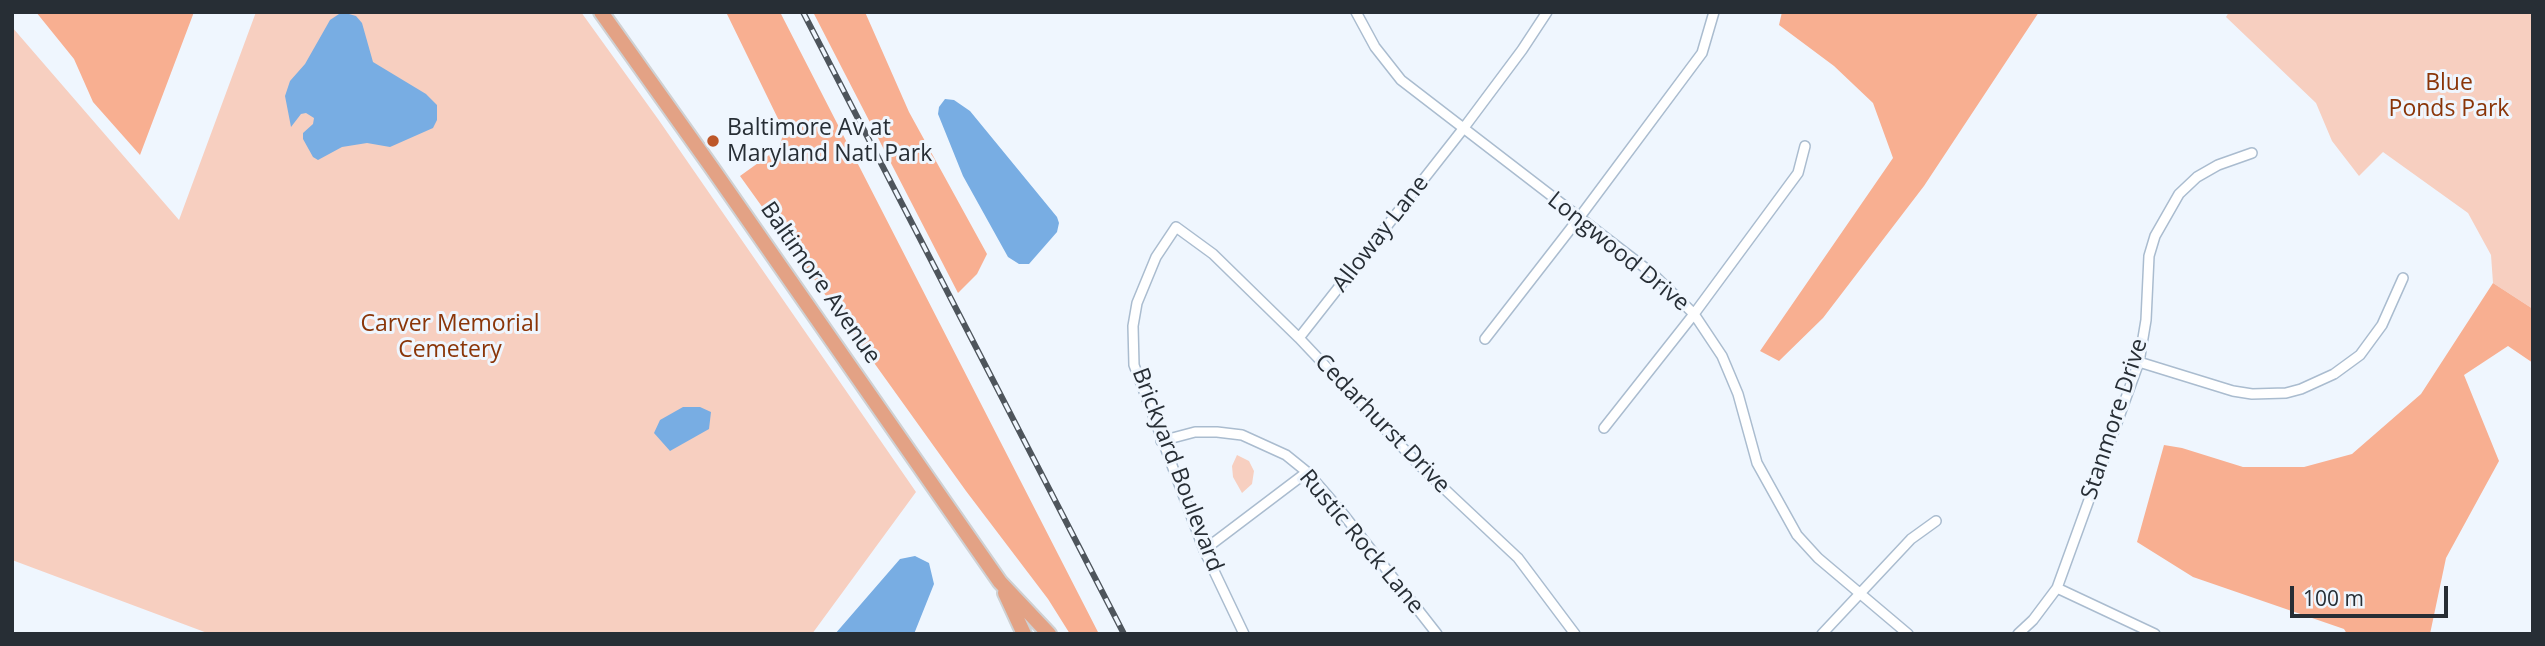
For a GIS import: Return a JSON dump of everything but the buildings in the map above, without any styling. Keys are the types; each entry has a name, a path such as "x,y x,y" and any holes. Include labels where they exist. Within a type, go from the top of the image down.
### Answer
{"main road":[{"name":"Baltimore Avenue","path":"601,12 1000,582 1049,634"},
{"name":"Baltimore Avenue","path":"1000,582 1024,634"}],"street":[{"path":"1356,12 1375,47 1401,80 1464,129"},
{"name":"Alloway Lane","path":"1298,338 1464,129 1547,12"},
{"path":"1485,339 1702,53 1714,12"},
{"name":"Longwood Drive","path":"1464,129 1653,274 1694,314 1722,356 1738,394 1757,463 1797,536 1818,558 1908,634"},
{"path":"1604,428 1694,314 1798,173 1804,146"},
{"name":"Stanmore Drive","path":"2018,634 2033,620 2057,588 2138,362 2146,320 2149,256 2155,236 2179,194 2197,177 2218,165 2252,153"},
{"name":"Cedarhurst Drive","path":"1176,228 1213,254 1298,338 1420,466 1518,558 1575,634"},
{"name":"Brickyard Boulevard","path":"1176,228 1156,257 1143,286 1133,326 1134,365 1204,550 1244,634"},
{"path":"2138,362 2233,391 2252,394 2286,393 2301,389 2334,374 2360,355 2382,325 2403,278"},
{"name":"Rustic Rock Lane","path":"1161,441 1195,432 1242,435 1286,455 1307,472 1340,510 1437,634"},
{"path":"1204,550 1307,472"},
{"path":"1822,634 1911,539 1936,521"},
{"path":"2057,588 2155,634"}],"green space":[{"name":"Carver Memorial Cemetery","path":"256,12 581,12 916,492 812,634 210,634 12,560 12,27 179,220"},
{"name":"Blue Ponds Park","path":"2229,12 2533,12 2533,309 2493,283 2491,255 2468,213 2383,152 2359,176 2332,141 2316,103 2226,17"},
{"path":"1237,455 1249,461 1254,471 1252,484 1242,493 1233,477 1232,466"}],"shaded area":[{"path":"36,12 194,12 140,155 93,102 74,59"},
{"path":"726,12 780,12 1099,634 1070,634 1048,599 966,491 740,176 779,148 784,131"},
{"path":"813,12 865,12 909,112 987,254 977,274 958,293"},
{"path":"1782,12 2039,12 1924,186 1823,318 1779,361 1760,351 1893,158 1873,103 1834,66 1779,25"},
{"path":"2493,283 2533,309 2533,363 2508,346 2464,375 2499,461 2446,558 2430,634 2347,634 2344,629 2193,577 2137,542 2164,445 2243,467 2304,467 2352,454 2421,394"}],"water":[{"path":"342,12 356,16 362,23 373,62 426,94 437,105 437,120 433,128 390,147 367,143 342,147 318,160 313,157 303,139 303,133 313,124 314,118 306,113 301,114 291,127 285,96 290,81 305,64 330,20"},
{"path":"945,99 954,100 970,111 1057,217 1057,232 1029,264 1019,264 1008,257 963,176 938,114"},
{"path":"683,407 700,407 711,412 709,429 670,451 654,433 660,420"},
{"path":"915,556 929,563 934,584 914,634 835,634 900,559"}],"railway":[{"path":"803,12 1124,634"}],"place":[{"name":"Baltimore Av at Maryland Natl Park","path":"713,141"}]}
